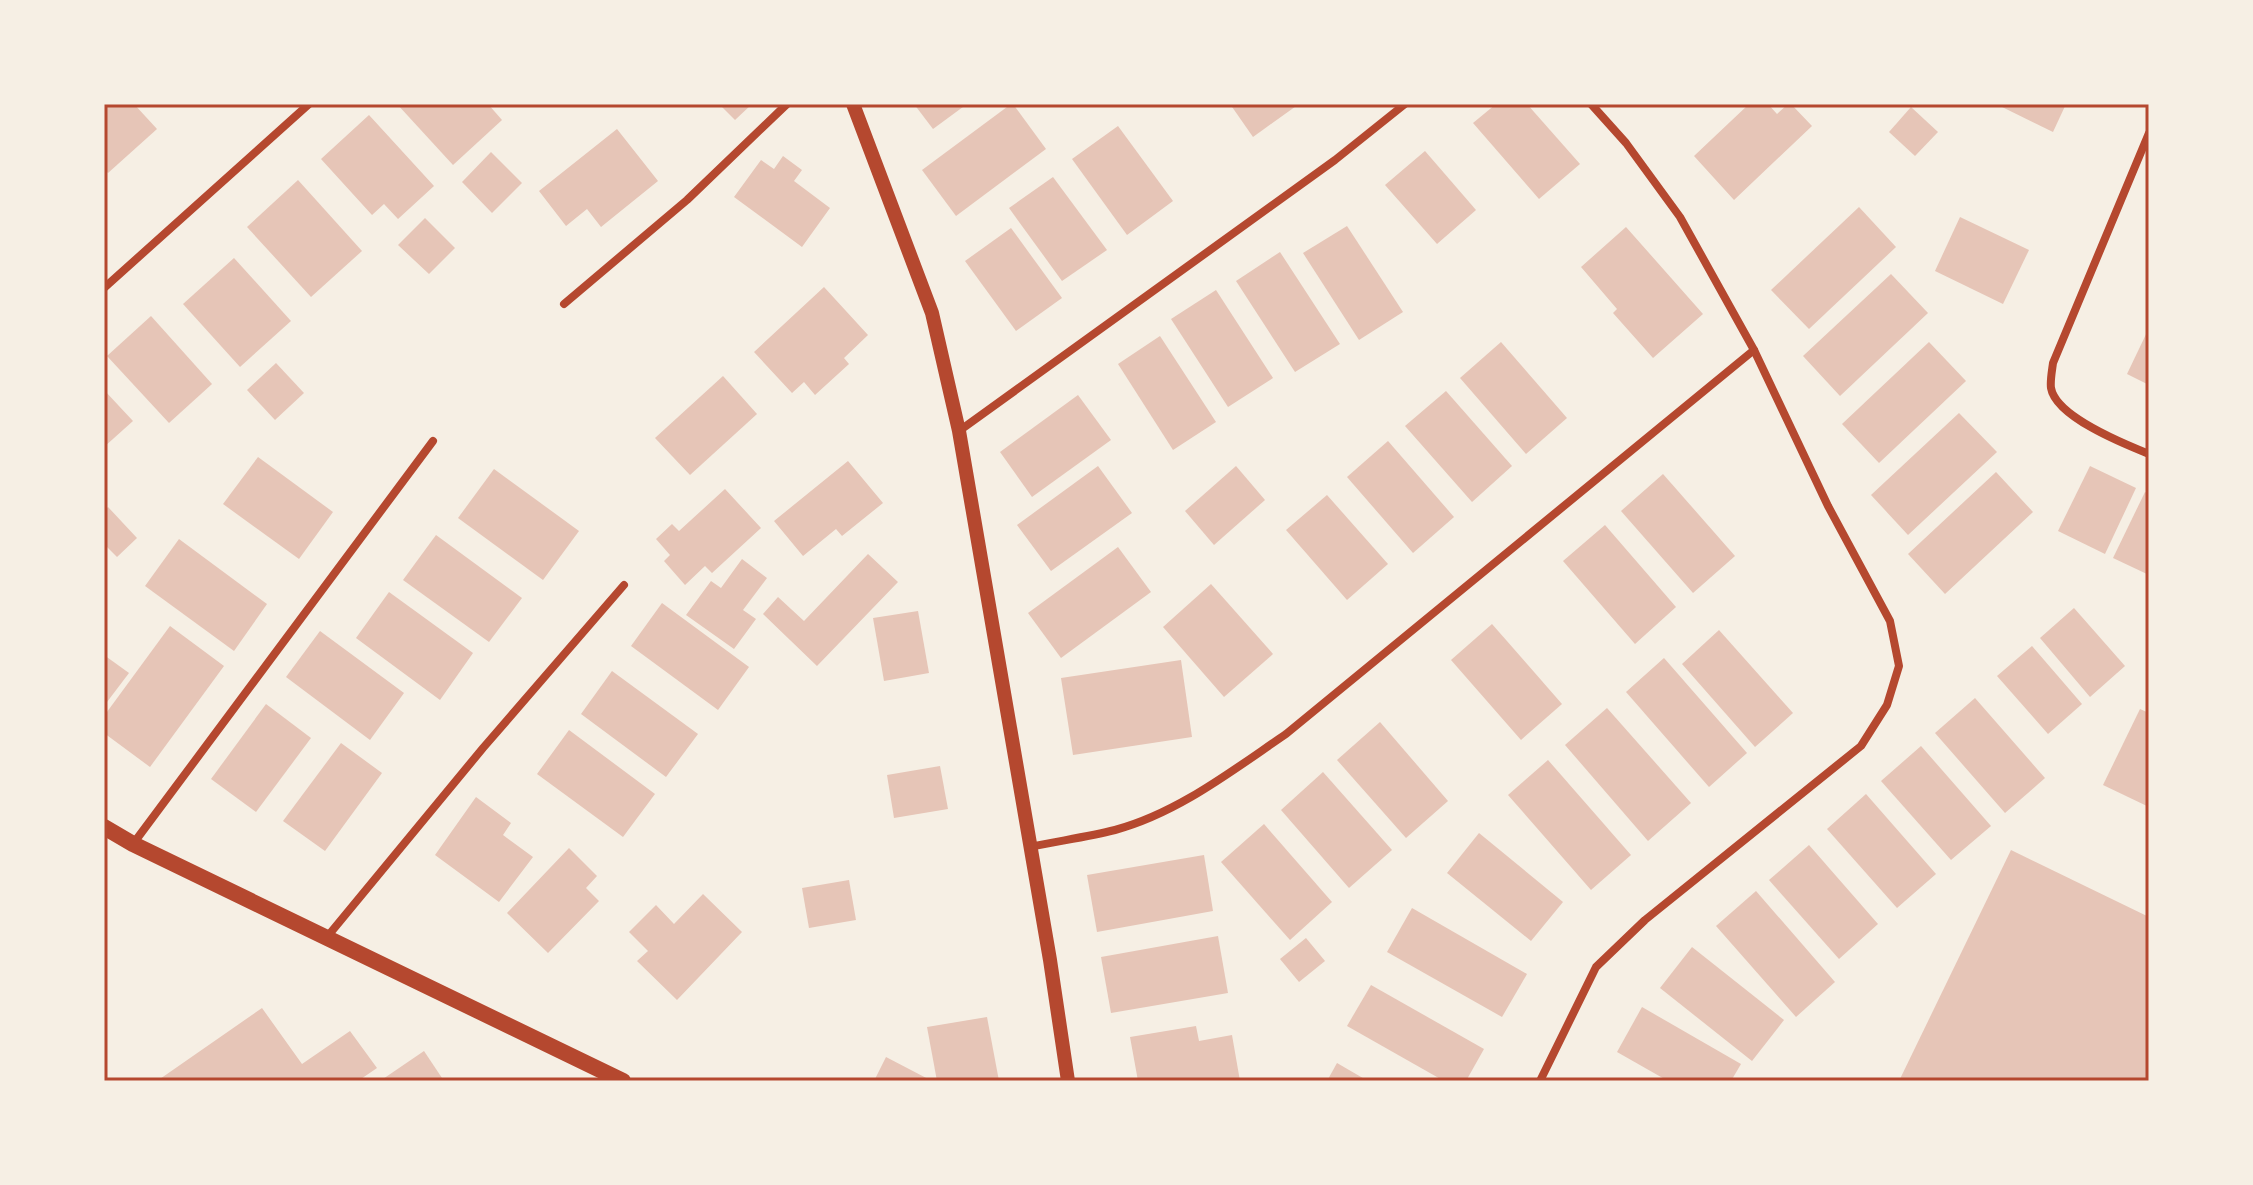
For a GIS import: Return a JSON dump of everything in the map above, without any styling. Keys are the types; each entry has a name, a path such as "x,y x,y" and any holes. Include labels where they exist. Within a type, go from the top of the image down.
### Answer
{"main road":[{"path":"104,827 133,844 623,1081"}],"street":[{"path":"104,288 309,104"},
{"path":"564,304 687,200 787,104"},
{"path":"853,104 932,313 959,431 1068,1081"},
{"path":"959,431 1335,160 1405,104"},
{"path":"1540,1081 1596,967 1645,920 1861,746 1887,705 1899,666 1890,621 1828,506 1754,350 1680,217 1626,143 1591,104"},
{"path":"2149,133 2053,363 2050,387 2055,400 2073,416 2149,454"},
{"path":"1030,847 1116,830 1153,816 1206,788 1286,734 1754,350"},
{"path":"133,844 433,441"},
{"path":"327,937 483,748 624,585"}],"building":[{"path":"104,104 134,104 157,129 108,173 104,169"},
{"path":"397,104 488,104 502,120 453,165"},
{"path":"719,104 752,104 735,120"},
{"path":"914,104 967,104 933,129"},
{"path":"1011,104 1046,149 956,216 922,170"},
{"path":"1230,104 1299,104 1253,137"},
{"path":"1496,104 1527,104 1580,164 1539,199 1473,123"},
{"path":"1749,104 1768,104 1777,114 1791,104 1812,126 1734,200 1694,156"},
{"path":"1996,104 2066,104 2053,132"},
{"path":"1911,107 1938,132 1915,156 1889,132"},
{"path":"369,115 434,186 398,219 384,204 372,215 321,159"},
{"path":"1118,126 1173,201 1127,235 1072,159"},
{"path":"617,129 658,181 601,227 587,209 566,226 539,191"},
{"path":"1425,151 1476,210 1437,244 1385,185"},
{"path":"491,152 522,183 492,213 462,182"},
{"path":"783,156 802,170 794,181 830,208 802,247 734,197 761,160 774,169"},
{"path":"1053,177 1107,250 1062,281 1009,208"},
{"path":"298,180 362,251 311,297 247,227"},
{"path":"1859,207 1896,247 1809,329 1771,290"},
{"path":"1960,217 2029,250 2003,304 1935,271"},
{"path":"425,218 455,248 429,274 398,245"},
{"path":"1347,226 1403,312 1359,340 1303,253"},
{"path":"1626,227 1703,314 1653,358 1613,313 1617,309 1581,267"},
{"path":"1011,228 1062,298 1016,331 965,261"},
{"path":"1280,252 1340,344 1295,372 1236,281"},
{"path":"234,258 291,321 240,367 183,304"},
{"path":"1891,274 1928,313 1840,396 1803,356"},
{"path":"824,287 868,335 844,358 849,364 815,395 804,382 792,393 754,352"},
{"path":"1216,290 1273,378 1228,407 1171,319"},
{"path":"151,316 212,384 169,423 107,356"},
{"path":"2149,328 2149,385 2127,374"},
{"path":"1160,336 1216,422 1173,450 1118,364"},
{"path":"1501,342 1567,418 1526,454 1460,378"},
{"path":"1929,342 1966,381 1879,463 1842,424"},
{"path":"276,363 304,393 275,420 247,390"},
{"path":"723,376 757,414 690,475 655,438"},
{"path":"104,390 133,421 104,447"},
{"path":"1446,391 1512,466 1472,502 1405,426"},
{"path":"1078,395 1111,440 1032,497 1000,452"},
{"path":"1959,413 1997,452 1908,535 1871,495"},
{"path":"1388,441 1454,517 1413,553 1347,477"},
{"path":"258,457 333,512 299,559 223,504"},
{"path":"848,461 883,503 842,536 836,529 803,556 774,521"},
{"path":"1098,466 1132,513 1051,571 1017,525"},
{"path":"1236,466 1265,500 1214,545 1185,511"},
{"path":"2090,466 2136,488 2105,554 2058,531"},
{"path":"494,469 579,531 543,580 458,518"},
{"path":"1996,472 2033,512 1945,594 1908,554"},
{"path":"1663,474 1735,556 1693,593 1621,511"},
{"path":"725,489 761,528 712,573 705,566 685,585 664,561 670,555 656,539 672,524 679,531"},
{"path":"2145,492 2149,494 2149,575 2113,558"},
{"path":"1327,495 1388,564 1347,600 1286,530"},
{"path":"108,507 137,538 117,557 104,544 104,511"},
{"path":"1605,525 1676,607 1635,644 1563,561"},
{"path":"436,535 522,598 489,642 403,580"},
{"path":"179,539 267,604 234,651 145,586"},
{"path":"1118,547 1151,592 1061,658 1028,613"},
{"path":"868,554 898,582 817,666 763,614 778,597 804,621"},
{"path":"742,559 767,578 743,610 756,619 734,649 686,615 711,581 721,588"},
{"path":"1211,584 1273,654 1224,697 1163,627"},
{"path":"389,592 473,653 440,700 356,638"},
{"path":"662,603 749,667 718,710 631,646"},
{"path":"2074,608 2125,666 2090,697 2040,638"},
{"path":"918,611 929,673 884,681 873,618"},
{"path":"1492,624 1562,704 1521,740 1451,660"},
{"path":"170,626 224,666 150,767 104,733 104,716"},
{"path":"1719,630 1793,713 1755,747 1682,664"},
{"path":"320,631 404,693 370,740 286,677"},
{"path":"2032,646 2082,704 2048,734 1997,676"},
{"path":"104,655 129,673 104,706"},
{"path":"1664,658 1747,753 1709,787 1626,692"},
{"path":"1181,660 1192,737 1073,755 1061,678"},
{"path":"612,671 698,734 666,777 581,714"},
{"path":"1975,698 2045,778 2005,813 1935,733"},
{"path":"266,704 311,738 256,812 211,779"},
{"path":"1607,708 1691,803 1648,841 1565,745"},
{"path":"2140,709 2149,713 2149,807 2103,785"},
{"path":"1380,722 1448,801 1406,838 1337,760"},
{"path":"569,730 655,794 623,837 537,774"},
{"path":"341,743 382,773 325,851 283,821"},
{"path":"1921,746 1991,826 1951,860 1881,781"},
{"path":"1548,760 1631,855 1591,890 1508,795"},
{"path":"940,766 948,809 894,818 887,775"},
{"path":"1323,772 1392,850 1349,888 1281,810"},
{"path":"1866,794 1936,874 1897,908 1827,829"},
{"path":"476,797 511,823 503,835 533,857 499,902 435,855"},
{"path":"1264,824 1332,902 1290,940 1221,862"},
{"path":"1479,833 1563,902 1531,941 1447,873"},
{"path":"1809,845 1878,924 1839,959 1769,880"},
{"path":"569,848 597,876 586,888 599,901 548,953 507,913"},
{"path":"2011,850 2149,917 2149,1081 1899,1081"},
{"path":"1204,855 1213,911 1097,932 1087,875"},
{"path":"849,880 856,920 809,928 802,888"},
{"path":"1756,891 1835,982 1796,1017 1716,926"},
{"path":"703,894 742,932 677,1000 637,961 648,951 629,932 656,905 674,924"},
{"path":"1412,908 1527,974 1502,1017 1387,952"},
{"path":"1218,936 1228,993 1111,1013 1101,957"},
{"path":"1306,938 1325,961 1299,982 1280,959"},
{"path":"1692,947 1784,1020 1752,1061 1660,988"},
{"path":"1371,985 1484,1049 1466,1081 1444,1081 1347,1026"},
{"path":"1642,1007 1741,1064 1731,1081 1668,1081 1617,1052"},
{"path":"262,1008 302,1064 350,1031 377,1068 358,1081 157,1081"},
{"path":"987,1017 999,1081 937,1081 927,1027"},
{"path":"1196,1026 1199,1041 1232,1035 1240,1081 1138,1081 1130,1037"},
{"path":"424,1051 444,1081 380,1081"},
{"path":"886,1057 932,1081 874,1081"},
{"path":"1337,1063 1368,1081 1327,1081"}]}
